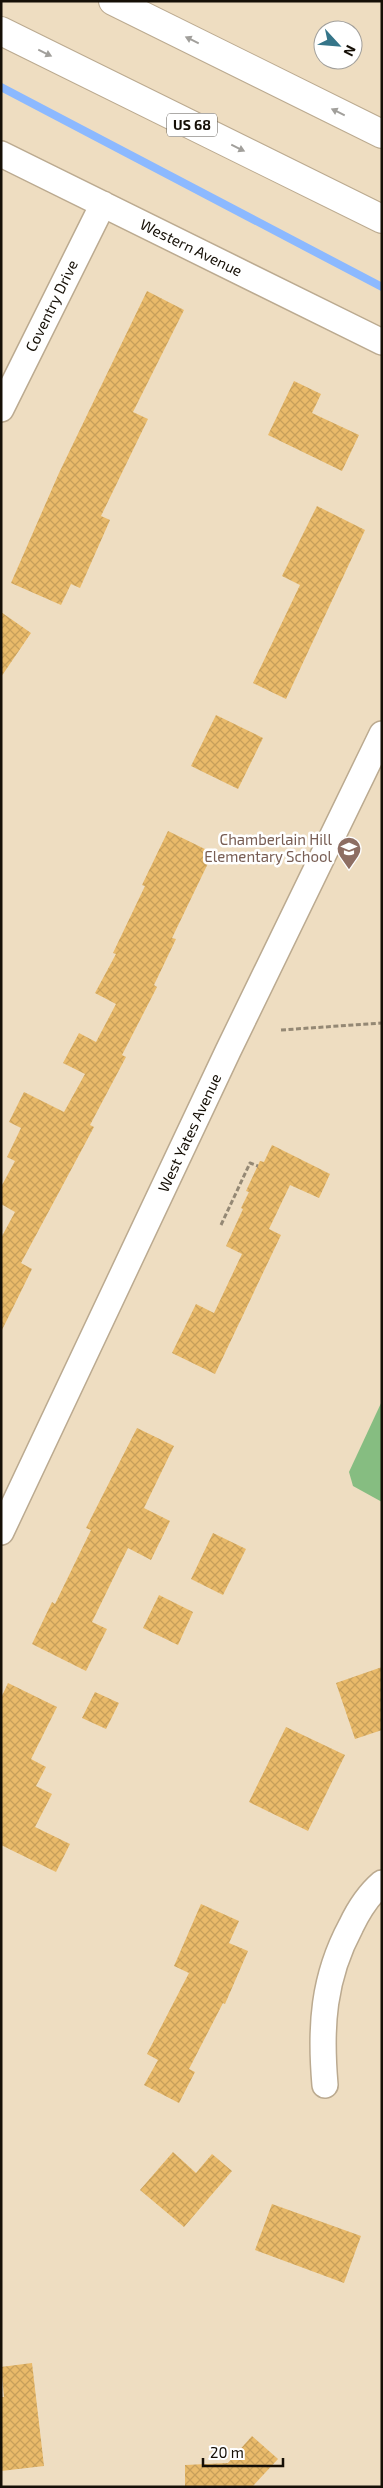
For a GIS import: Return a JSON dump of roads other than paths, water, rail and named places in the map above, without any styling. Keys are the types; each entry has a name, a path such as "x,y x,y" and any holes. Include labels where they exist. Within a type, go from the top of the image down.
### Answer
{"highway":[{"path":"113,1 382,134"},
{"name":"US 68","path":"1,31 382,219"}],"street":[{"name":"Western Avenue","path":"1,154 382,342"},
{"name":"Coventry Drive","path":"1,409 103,204"},
{"name":"West Yates Avenue","path":"1,1532 228,1052 382,734"},
{"path":"325,2085 322,2058 326,1988 333,1964 363,1903 382,1883"}],"waterway":[{"path":"1,87 382,287"}],"place":[{"name":"Chamberlain Hill Elementary School","path":"349,870"}]}
